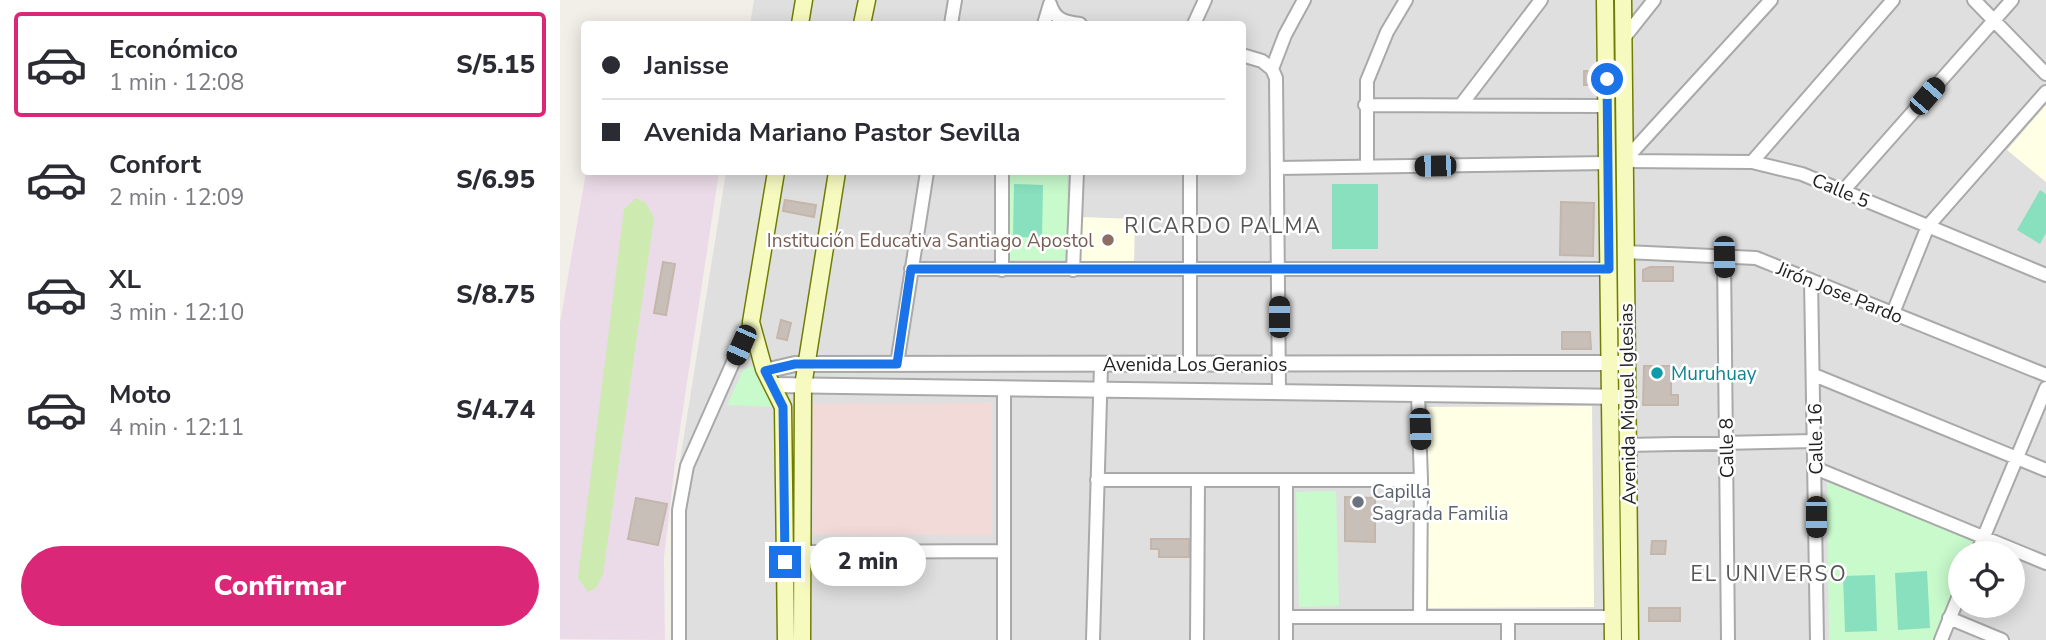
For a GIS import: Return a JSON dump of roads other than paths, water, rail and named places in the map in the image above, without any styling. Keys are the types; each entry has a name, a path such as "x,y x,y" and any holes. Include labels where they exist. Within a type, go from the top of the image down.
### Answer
{"main road":[{"path":"800,21 804,0"},
{"path":"863,21 867,0"},
{"name":"Avenida Miguel Iglesias","path":"1605,0 1609,269 1618,363"},
{"name":"Avenida Miguel Iglesias","path":"1613,640 1618,363 1625,252 1623,0"},
{"path":"776,175 751,322 769,378 783,407 786,640"},
{"path":"802,640 803,386 837,175"},
{"name":"Avenida Miguel Iglesias","path":"1618,397 1627,445 1630,640"}],"street":[{"path":"952,21 955,0"},
{"path":"1196,21 1205,0"},
{"path":"1272,69 1285,35 1304,0"},
{"path":"1367,167 1367,81 1387,32 1406,0"},
{"path":"1461,105 1541,0"},
{"path":"1623,39 1654,0"},
{"path":"1625,161 1771,0"},
{"path":"1752,162 1893,0"},
{"path":"1974,0 2046,75"},
{"path":"1843,191 2012,0"},
{"path":"1045,21 1050,2"},
{"path":"1050,2 1053,15 1063,21"},
{"path":"1246,56 1262,61 1272,69 1276,78 1279,392"},
{"path":"1893,313 1928,226 2046,92"},
{"path":"1365,105 1607,106"},
{"name":"Calle 5","path":"1625,161 1752,162 1802,174 2046,275"},
{"path":"1278,168 1608,163"},
{"path":"897,364 927,175"},
{"path":"1002,175 1002,270"},
{"path":"1073,270 1077,175"},
{"path":"1190,175 1191,364"},
{"name":"Jirón Jose Pardo","path":"1625,252 1755,258 2046,375"},
{"name":"Calle 8","path":"1724,257 1728,640"},
{"path":"911,269 1609,269"},
{"name":"Calle 16","path":"1811,280 1817,640"},
{"path":"679,640 679,510 687,466 751,322"},
{"name":"Avenida Los Geranios","path":"769,378 806,364 1618,363"},
{"path":"834,365 835,386"},
{"path":"1093,640 1101,365"},
{"path":"1814,375 2046,470"},
{"name":"Avenida Los Geranios","path":"769,378 803,386 1618,397"},
{"path":"1004,388 1004,640"},
{"path":"1982,541 2046,388"},
{"path":"1418,394 1421,480 1420,617"},
{"path":"1627,445 1815,441"},
{"path":"1815,468 2046,563"},
{"path":"1097,481 1421,480"},
{"path":"1197,640 1198,481"},
{"path":"1286,481 1286,640"},
{"path":"802,552 1004,551"},
{"path":"1286,617 1613,617"},
{"path":"1507,617 1508,640"},
{"path":"1941,640 1949,618 2002,640"}],"place":[{"name":"Institución Educativa Santiago Apostol","path":"1108,240"},
{"name":"Muruhuay","path":"1657,373"},
{"name":"Capilla Sagrada Familia","path":"1358,502"}],"district":[{"name":"RICARDO PALMA","path":"1223,226"},
{"name":"EL UNIVERSO","path":"1769,574"}]}
